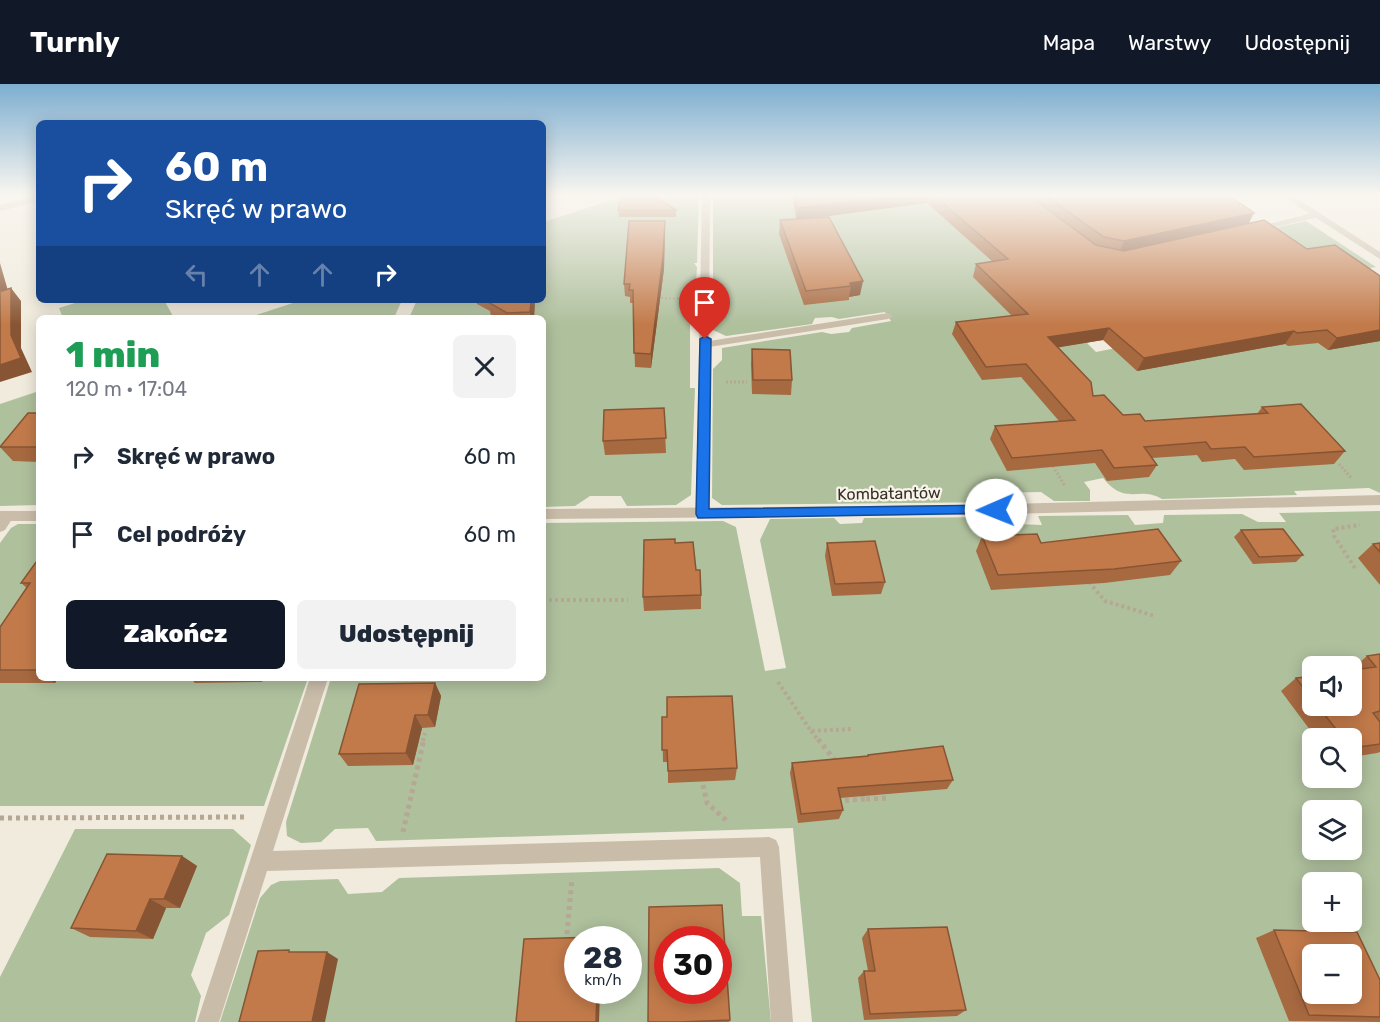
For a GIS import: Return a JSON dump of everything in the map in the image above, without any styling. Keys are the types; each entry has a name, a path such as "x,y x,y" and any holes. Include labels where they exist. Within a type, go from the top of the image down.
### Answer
{"street":[{"path":"1352,238 1380,256"},
{"name":"Kombatantów","path":"546,514 1128,508 1380,500"},
{"path":"3,520 36,516"},
{"path":"208,1022 318,681"},
{"path":"260,861 770,847 782,1022"}],"lane":[{"path":"702,514 706,238"},
{"path":"705,345 888,316"}],"path":[{"path":"1355,568 1334,536 1333,529 1364,525"},
{"path":"1087,578 1105,601 1155,616"},
{"path":"546,600 628,600"},
{"path":"778,682 811,731 838,765"},
{"path":"811,731 853,729"},
{"path":"397,858 425,733"},
{"path":"703,785 707,803 725,818 735,849"},
{"path":"859,791 866,799"},
{"path":"835,801 890,798"},
{"path":"0,818 274,817"},
{"path":"568,926 574,853"}],"green space":[{"path":"546,238 698,238 697,263 694,263 697,267 695,302 690,303 690,388 695,388 691,495 676,505 627,506 621,496 590,496 575,506 546,507 546,315 410,315 416,303 546,303"},
{"path":"713,238 1201,238 1216,241 1231,238 1332,238 1376,267 1228,293 1087,343 1096,352 1202,331 1179,312 1380,275 1380,493 1369,488 1294,491 1297,495 1162,499 1154,495 1119,492 1103,478 1084,482 1090,490 1090,501 1054,501 1041,492 1000,493 1002,502 722,505 712,498 713,369 722,360 722,348 822,332 831,334 849,332 852,328 891,321 885,312 839,319 815,318 812,324 726,336 713,330"},
{"path":"75,303 166,303 172,315 62,315 59,308"},
{"path":"293,303 401,303 395,315 256,315"},
{"path":"36,392 36,505 0,506 0,404"},
{"path":"1380,511 1380,1022 812,1022 793,828 376,841 368,828 335,829 321,842 301,843 287,836 286,822 330,681 546,681 546,523 723,521 736,527 765,671 786,668 760,540 770,519 834,518 840,524 862,523 864,518 1006,517 1016,524 1042,525 1038,516 1128,515 1135,525 1163,523 1164,515 1242,514 1258,522 1286,522 1279,513"},
{"path":"18,524 36,524 36,681 307,681 264,806 0,806 0,543 11,528"},
{"path":"75,829 233,829 251,845 229,915 206,933 191,975 201,996 195,1022 0,1022 0,977"},
{"path":"719,868 740,883 742,916 761,916 771,1022 220,1022 260,898 271,885 280,881 338,879 348,894 382,892 399,878"}],"building":[{"path":"628,238 664,238 651,354 634,353 633,290 629,290 630,284 624,284"},
{"path":"787,238 840,238 863,281 850,283 851,286 806,291"},
{"path":"983,238 1086,238 1096,245 1124,251 1184,238 1290,238 1307,249 1335,245 1380,276 1380,330 1337,338 1327,330 1297,333 1294,331 1144,358 1109,328 1048,337 1091,382 1093,396 1104,395 1123,415 1140,414 1145,421 1268,413 1262,407 1301,404 1345,451 1254,457 1245,447 1211,449 1206,442 1144,447 1157,465 1114,468 1102,450 1012,458 995,426 1075,420 1026,364 986,367 956,322 1028,314 976,264 1008,259"},
{"path":"1108,238 1139,238 1124,241"},
{"path":"0,284 2,291 11,288 11,335 21,358 0,365"},
{"path":"490,303 531,303 530,312 507,313"},
{"path":"752,349 790,350 792,380 753,380"},
{"path":"664,408 666,438 603,441 604,410"},
{"path":"28,413 36,413 36,447 0,447"},
{"path":"1158,529 1181,561 1114,569 998,575 982,536 1037,534 1041,543"},
{"path":"1283,529 1303,555 1259,557 1241,530"},
{"path":"675,539 675,543 693,542 696,570 700,570 701,595 643,597 644,540"},
{"path":"875,541 885,582 835,584 827,543"},
{"path":"1380,543 1380,552 1373,544"},
{"path":"36,562 36,670 0,670 0,627 30,583 21,583"},
{"path":"1380,654 1380,711 1373,713 1380,722 1380,744 1362,747 1362,728 1335,728 1326,716 1362,716 1362,669 1376,667 1367,656"},
{"path":"1302,677 1302,686 1296,678"},
{"path":"435,683 428,715 415,715 406,753 339,754 359,684"},
{"path":"732,696 737,768 668,771 667,750 662,750 662,717 667,717 667,697"},
{"path":"943,746 953,780 838,788 843,810 801,814 792,763"},
{"path":"107,854 182,856 164,899 150,899 136,931 71,928"},
{"path":"722,905 723,926 654,926 654,1004 729,1004 730,1020 648,1022 649,907"},
{"path":"947,927 966,1010 870,1014 864,971 875,971 868,929"},
{"path":"1274,930 1357,932 1380,980 1380,1017 1309,1015 1304,1004 1362,1004 1362,944 1302,944 1302,998"},
{"path":"564,938 564,1004 597,1004 596,1022 516,1022 524,939"},
{"path":"289,950 289,952 327,952 312,1022 239,1022 258,951"}],"route":[{"path":"705,339 702,514 996,510"}]}
